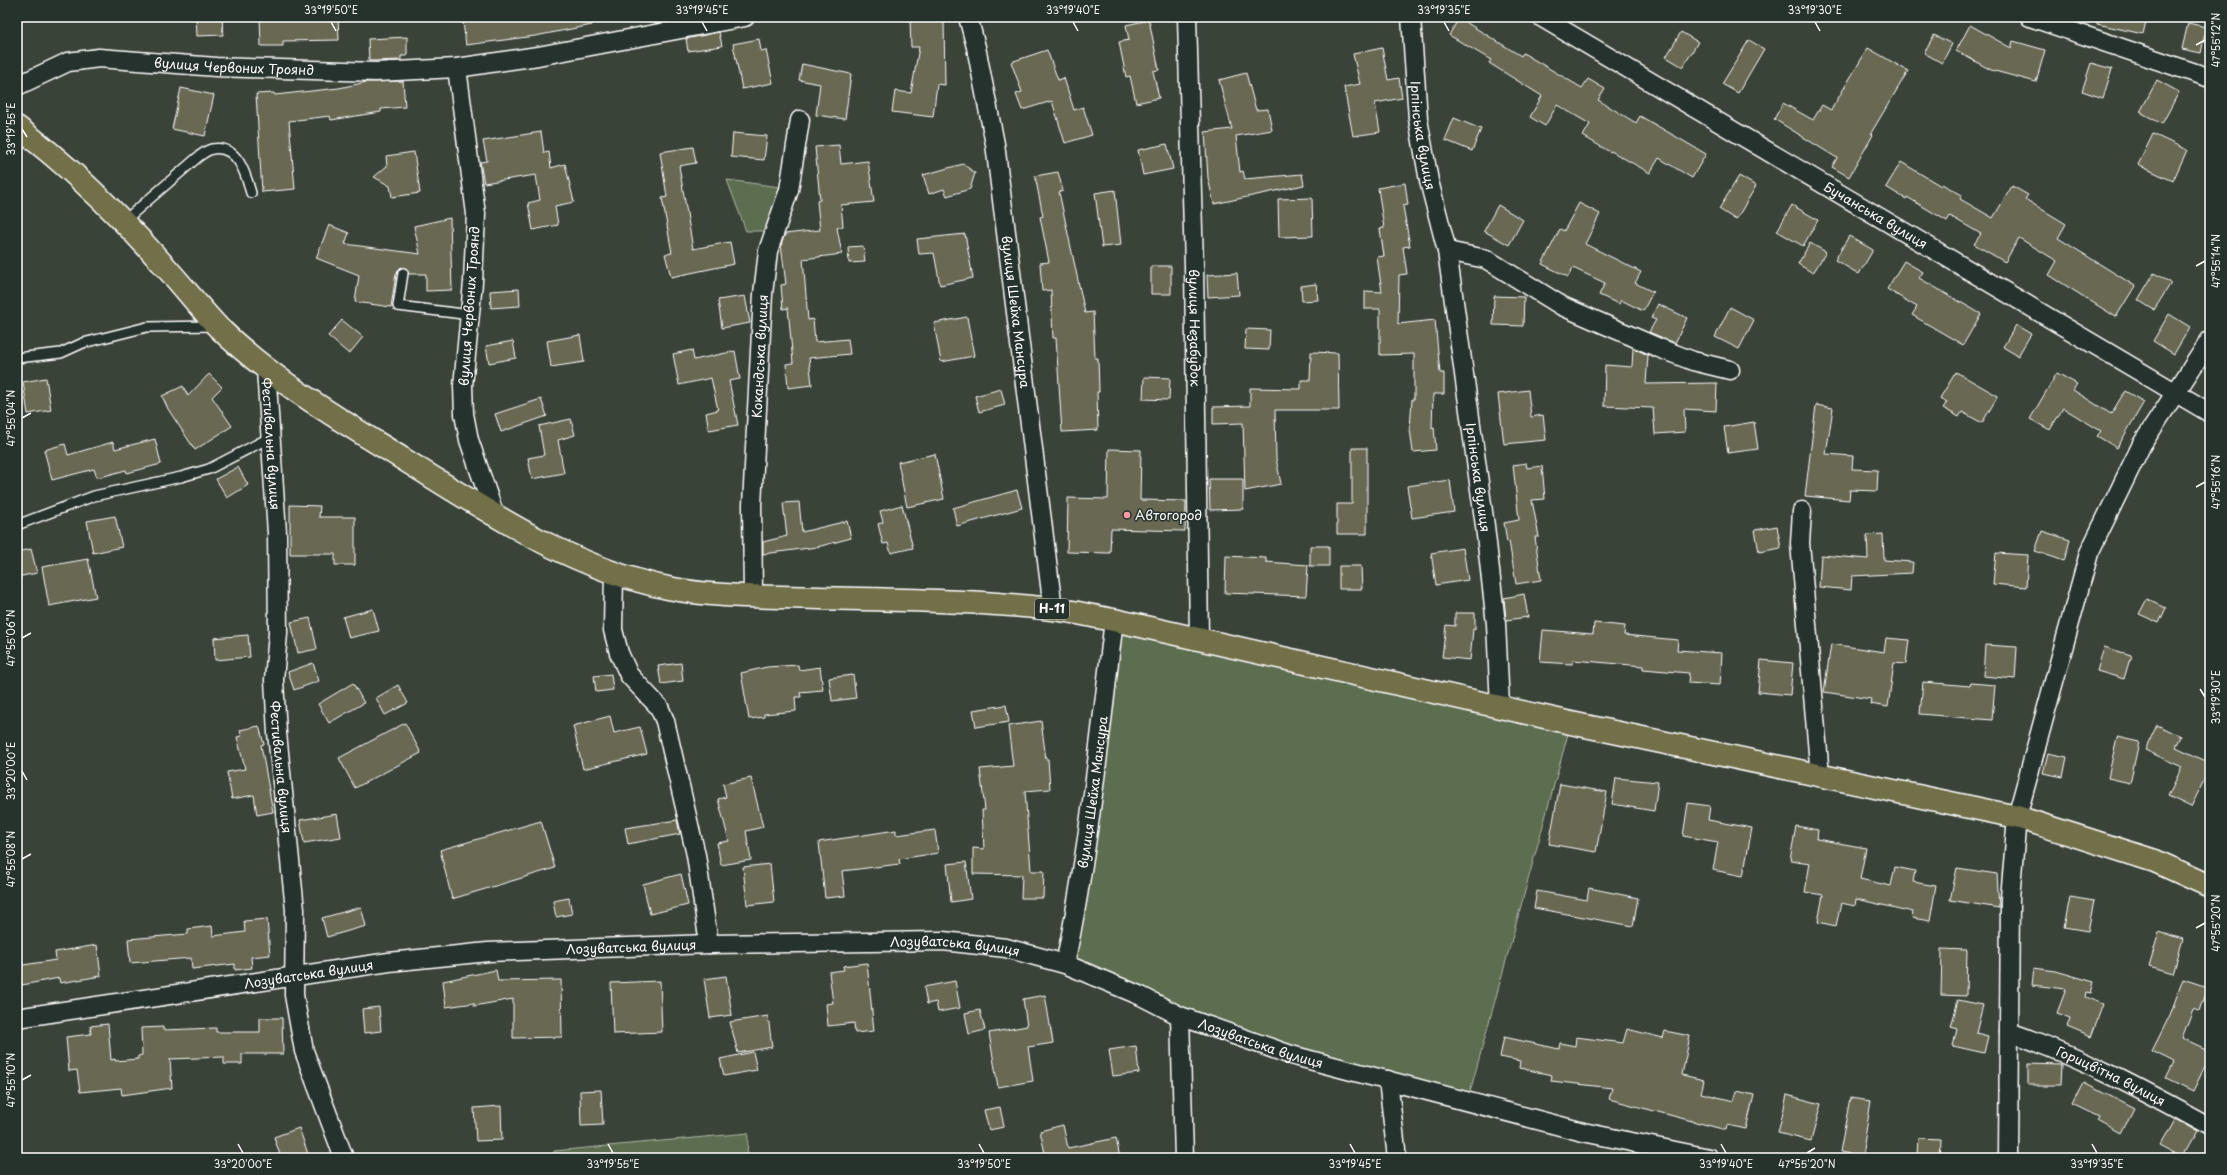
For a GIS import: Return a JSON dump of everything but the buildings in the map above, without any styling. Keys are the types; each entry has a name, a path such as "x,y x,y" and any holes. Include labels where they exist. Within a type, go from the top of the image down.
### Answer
{"main road":[{"name":"Н-11","path":"17,128 42,145 78,176 124,221 218,326 266,369 338,418 495,516 538,540 578,559 665,587 712,596 952,602 1053,609 1114,620 1820,776 2016,817 2155,861 2210,886"}],"street":[{"name":"вулиця Червоних Троянд","path":"17,86 68,62 99,58 216,67 376,72 457,68 552,53 745,17"},
{"name":"вулиця Шейха Мансура","path":"968,17 976,47 995,144 1053,609"},
{"name":"вулиця Незабудок","path":"1187,17 1194,266 1199,639"},
{"name":"Ірпінська вулиця","path":"1410,17 1418,119 1429,181 1447,251 1486,534 1496,624 1500,706"},
{"name":"Бучанська вулиця","path":"1541,17 2210,413"},
{"path":"2030,17 2210,78"},
{"name":"вулиця Червоних Троянд","path":"457,68 476,214 471,315 463,386 464,414 471,446 495,516"},
{"name":"Кокандська вулиця","path":"753,597 752,505 763,294 768,250 789,190 800,120"},
{"path":"1447,251 1486,259 1562,306 1693,361 1730,370"},
{"path":"2008,1158 2010,898 2016,817 2089,554 2142,444 2210,340"},
{"name":"Фестивальна вулиця","path":"266,369 277,533 278,633 274,680 277,733 295,910 294,995 304,1051 344,1158"},
{"path":"1802,511 1800,543 1820,776"},
{"path":"614,571 613,630 619,653 629,675 659,707 665,721 696,855 709,944"},
{"name":"вулиця Шейха Мансура","path":"1065,964 1083,868 1100,754 1114,620"},
{"name":"Лозуватська вулиця","path":"17,1018 389,962 488,952 709,944 943,941 1006,948 1065,964 1141,996 1180,1016 1291,1055 1582,1132 1709,1158"},
{"path":"1180,1016 1184,1158"},
{"name":"Горицвітна вулиця","path":"2009,1032 2051,1046 2096,1067 2210,1127"},
{"path":"1388,1080 1397,1158"}],"lane":[{"path":"124,221 198,157 211,149 225,150 236,157 245,172 251,193"},
{"path":"403,273 398,306 471,315"},
{"path":"17,358 61,353 84,343 147,327 218,326"},
{"path":"17,525 94,496 181,477 209,469 271,437"}],"green space":[{"path":"727,180 780,187 765,231 746,231"},
{"path":"1114,620 1571,723 1467,1103 1291,1055 1065,964"},
{"path":"748,1133 747,1158 554,1158 554,1151"}],"place":[{"name":"Автогород","path":"1127,515"}]}
